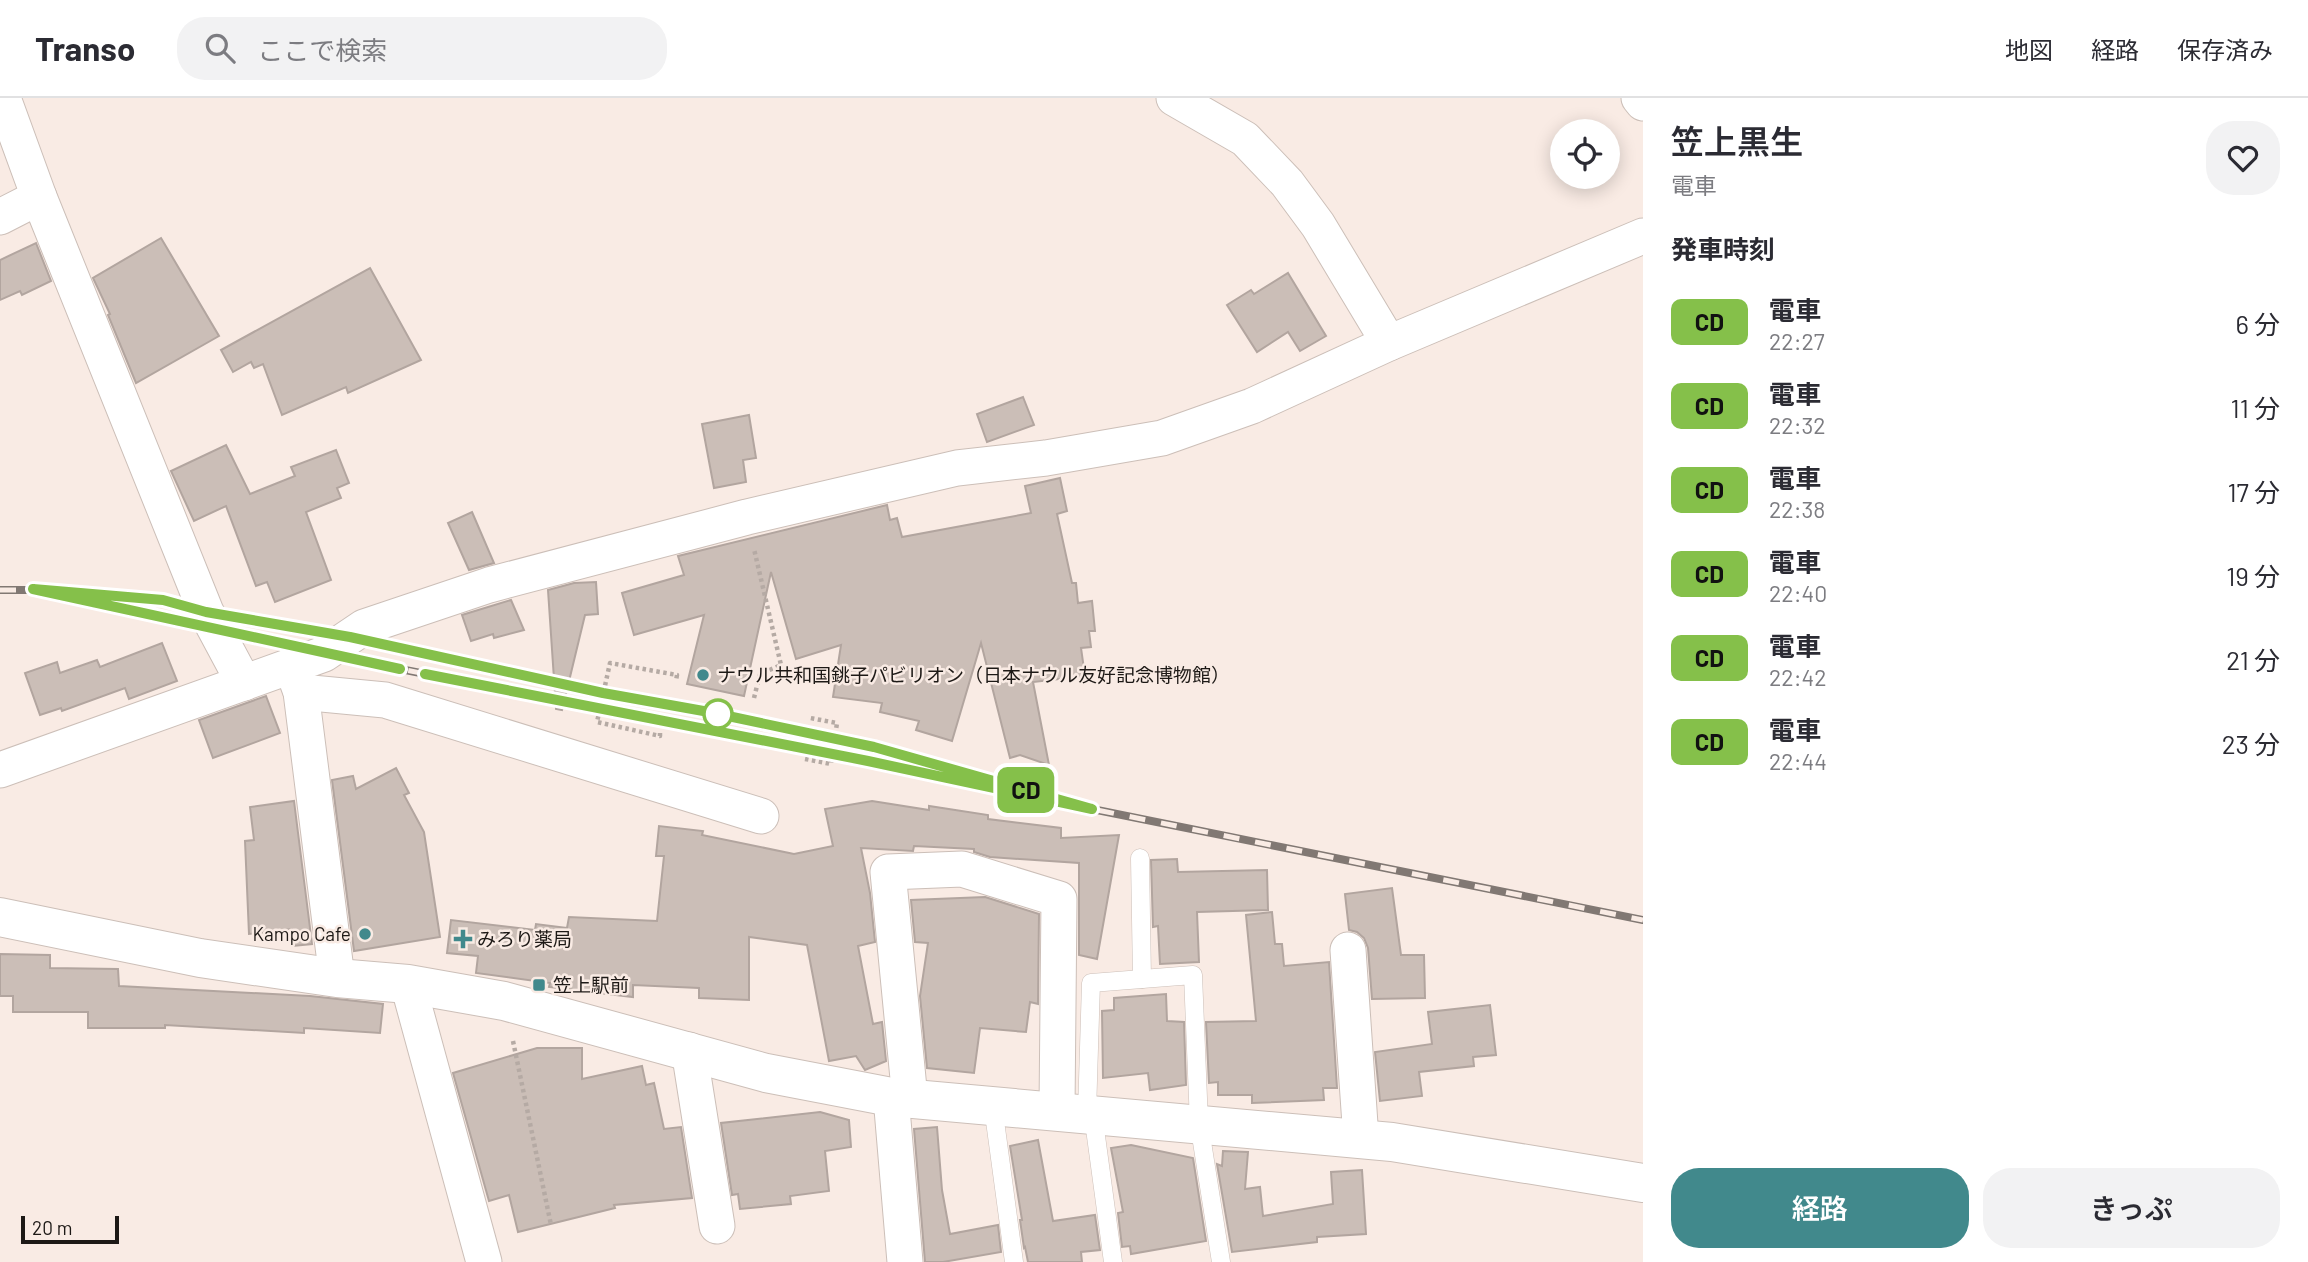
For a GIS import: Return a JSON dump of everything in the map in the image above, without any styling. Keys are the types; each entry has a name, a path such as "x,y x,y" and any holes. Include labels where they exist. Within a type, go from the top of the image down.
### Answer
{"street":[{"path":"3,98 39,197 206,612 244,683"},
{"path":"1174,98 1245,139 1287,183 1318,225 1389,343"},
{"path":"1639,98 1643,103"},
{"path":"0,217 39,197"},
{"path":"296,679 324,654 364,627 489,585 747,516 957,468 1046,458 1161,438 1252,406 1389,343 1643,236"},
{"path":"296,679 337,978"},
{"path":"0,770 244,683 296,679 385,700 761,816"},
{"path":"905,1262 901,1098 888,872 962,869 1059,899 1079,1112"},
{"path":"0,917 200,958 337,978 408,984 504,1000 766,1073 901,1098 1361,1139 1643,1183"},
{"path":"1348,950 1361,1139"},
{"path":"408,984 484,1262"},
{"path":"689,1050 717,1226"}],"lane":[{"path":"1140,858 1142,979"},
{"path":"1113,1262 1079,1112 1091,983 1193,975 1199,1124 1221,1262"},
{"path":"993,1106 1014,1262"}],"path":[{"path":"752,537 781,665 760,674 754,698"},
{"path":"660,733 660,736 597,722 610,663 677,675 676,681"},
{"path":"805,759 831,764 837,723 810,718"},
{"path":"504,1000 551,1225"}],"building":[{"path":"161,238 219,336 136,383 93,278"},
{"path":"36,243 51,281 22,295 20,291 0,300 0,260"},
{"path":"370,268 421,360 348,393 346,387 282,415 263,364 254,368 251,362 233,372 221,350"},
{"path":"1288,273 1326,336 1300,351 1288,332 1257,352 1227,305 1251,290 1254,294"},
{"path":"1023,397 1034,425 987,442 977,414"},
{"path":"749,415 756,458 743,460 746,482 714,488 702,424"},
{"path":"226,445 250,494 295,476 291,467 336,450 349,483 337,488 341,498 306,512 331,580 275,602 267,582 256,586 226,506 194,521 171,471"},
{"path":"1060,478 1067,511 1057,514 1072,583 1076,583 1078,603 1092,601 1095,631 1089,631 1091,647 1081,648 1085,676 1033,682 1049,765 1020,755 1010,758 981,643 952,741 916,730 919,721 880,712 882,703 833,697 841,645 796,659 771,572 744,696 687,684 704,615 634,635 622,593 684,575 678,556 887,505 890,520 897,518 902,537 1031,513 1025,486"},
{"path":"472,512 494,563 469,570 448,523"},
{"path":"596,582 598,614 585,615 562,710 556,709 548,590 574,583"},
{"path":"511,600 524,630 494,638 493,634 471,641 462,615"},
{"path":"162,643 177,681 129,699 125,688 62,711 61,708 40,715 25,673 57,662 60,673 97,660 100,667"},
{"path":"266,696 280,733 213,758 199,720"},
{"path":"396,768 409,793 404,795 424,832 440,937 354,951 332,780 353,776 356,789"},
{"path":"294,801 312,944 293,946 292,929 249,934 245,841 254,840 250,807"},
{"path":"872,801 929,810 929,806 988,815 988,819 1061,828 1061,838 1119,835 1097,959 1079,955 1079,863 990,857 974,852 974,849 914,846 913,851 861,848 870,893 875,942 858,946 873,1024 882,1022 886,1061 865,1070 856,1056 829,1061 807,945 749,937 749,1000 699,998 699,988 633,985 633,997 549,987 550,983 476,973 478,956 447,953 451,920 535,930 536,924 567,928 569,917 657,921 664,856 656,856 659,826 703,831 702,835 794,854 833,846 825,809"},
{"path":"1177,859 1178,872 1267,870 1268,910 1197,912 1199,962 1160,964 1158,926 1153,927 1151,860"},
{"path":"1392,888 1401,955 1424,955 1425,998 1372,999 1368,948 1364,938 1349,930 1345,894"},
{"path":"985,897 1039,914 1038,1004 1030,1002 1026,1032 980,1028 974,1073 927,1068 920,996 928,943 915,942 911,900"},
{"path":"1272,912 1275,944 1282,944 1284,966 1329,962 1337,1088 1323,1088 1324,1100 1252,1103 1252,1095 1218,1095 1218,1082 1209,1083 1206,1022 1256,1021 1246,915"},
{"path":"0,954 50,955 50,968 118,969 119,986 310,996 383,1004 380,1033 304,1028 304,1033 165,1025 165,1028 88,1028 88,1012 13,1012 13,996 0,996"},
{"path":"1166,994 1167,1021 1184,1022 1186,1085 1150,1090 1148,1073 1103,1078 1102,1011 1114,1010 1114,998"},
{"path":"1490,1005 1496,1055 1473,1057 1474,1066 1419,1072 1422,1096 1380,1101 1375,1052 1432,1044 1428,1012"},
{"path":"537,1048 582,1048 582,1079 642,1066 646,1085 654,1083 664,1129 681,1127 692,1198 614,1205 615,1208 518,1232 509,1195 489,1201 453,1073"},
{"path":"820,1112 849,1120 851,1147 825,1151 829,1191 790,1196 791,1204 740,1209 738,1194 732,1195 721,1123"},
{"path":"937,1127 942,1190 950,1234 998,1225 1001,1252 943,1262 925,1262 914,1129"},
{"path":"1038,1140 1053,1221 1095,1215 1100,1250 1081,1252 1082,1262 1028,1262 1010,1146"},
{"path":"1131,1145 1193,1158 1206,1241 1131,1254 1130,1246 1122,1247 1118,1213 1123,1212 1111,1148"},
{"path":"1223,1151 1248,1152 1245,1189 1260,1187 1263,1216 1333,1204 1331,1172 1362,1170 1366,1234 1317,1237 1317,1242 1232,1252 1217,1164 1222,1166"}],"railway":[{"path":"33,589 324,654 868,761 1643,920"},
{"path":"0,590 42,590"},
{"path":"87,594 163,600 206,612 350,637 603,693 874,747 964,772"}],"train":[{"name":"CD","path":"400,669 33,589 163,600 206,612 350,637 603,693 874,747 1092,809 868,761 425,674"}],"place":[{"name":"ナウル共和国銚子パビリオン（日本ナウル友好記念博物館）","path":"703,675"},
{"name":"Kampo Cafe","path":"365,934"},
{"name":"みろり薬局","path":"463,939"},
{"name":"笠上駅前","path":"539,985"}]}
